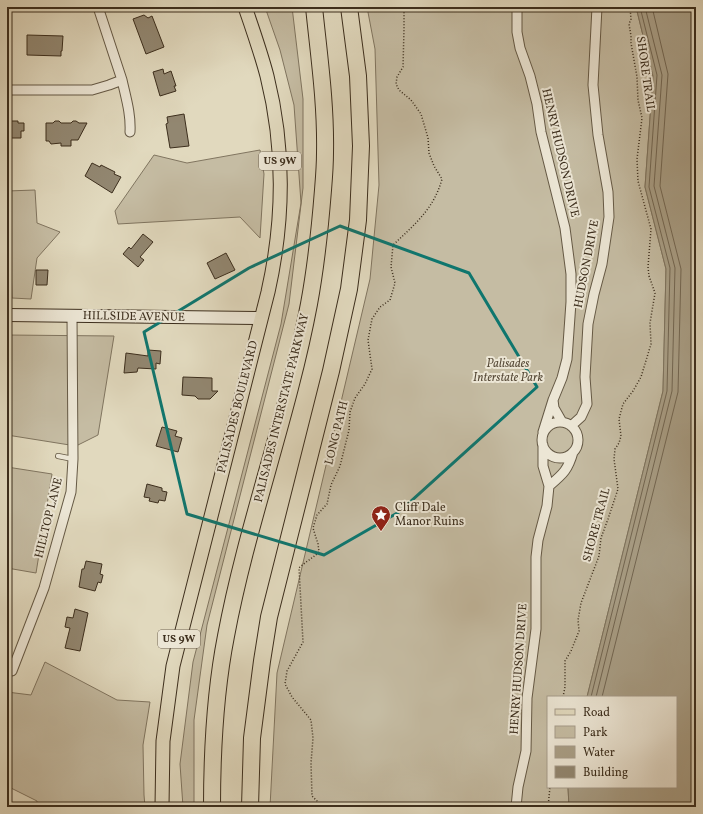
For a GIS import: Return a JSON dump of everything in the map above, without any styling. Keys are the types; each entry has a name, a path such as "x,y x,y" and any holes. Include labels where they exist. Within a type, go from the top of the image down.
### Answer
{"highway":[{"name":"PALISADES INTERSTATE PARKWAY","path":"212,807 212,752 225,637 243,560 297,360 309,302 320,224 325,154 323,85 314,7"},
{"path":"250,807 252,738 269,617 331,371 349,289 358,220 361,146 358,76 349,7"}],"main road":[{"name":"PALISADES BOULEVARD","path":"162,807 163,741 173,666 261,318 277,244 281,197 277,130 270,90 260,51 245,7"},
{"name":"HILLSIDE AVENUE","path":"7,314 261,318"}],"street":[{"path":"98,7 122,80 128,106 130,132"},
{"name":"HENRY HUDSON DRIVE","path":"516,807 518,787 526,751 527,698 536,629 536,551 547,506 549,486 542,466 542,436 553,400 562,378 569,348 571,302 569,251 560,206 541,132 537,104 530,76 520,48 517,32 517,7"},
{"name":"HUDSON DRIVE","path":"567,424 581,418 587,404 585,377 588,324 602,264 609,217 608,192 598,135 593,85 597,7"},
{"path":"7,90 92,90 122,80"},
{"name":"HILLTOP LANE","path":"12,671 44,588 70,492 73,459 72,316"},
{"path":"549,486 569,465 578,441 575,430 567,424 554,408 553,400"},
{"path":"543,432 551,424 567,424"},
{"path":"542,445 550,455 556,457 562,458 573,452"}],"lane":[{"path":"58,456 73,459"}],"path":[{"name":"LONG PATH","path":"319,807 317,801 312,796 311,763 314,738 311,720 292,697 286,684 287,671 303,642 299,568 319,552 313,528 318,516 328,504 331,485 340,466 348,430 350,412 355,398 365,384 372,369 368,340 372,319 380,307 390,300 395,283 391,267 393,245 428,210 438,193 442,180 429,153 428,138 421,114 411,100 399,90 396,84 396,77 403,67 404,12 402,7"},
{"name":"SHORE TRAIL","path":"563,696 565,687 565,661 571,651 579,631 578,620 581,603 599,556 601,538 618,489 614,459 615,449 621,436 619,419 623,404 641,377 651,344 650,323 655,293 648,268 650,229 638,181 637,159 642,118 638,100 637,77 629,24 631,19 630,7"},
{"path":"548,807 550,788"}],"highlighted area":[{"path":"340,226 469,273 537,387 399,512 324,555 187,514 144,332 249,268"}],"green space":[{"path":"265,7 292,7 303,99 303,188 289,304 207,625 194,720 194,807 183,807 180,764 193,662 281,324 301,203 294,105 280,50"},
{"name":"Palisades Interstate Park","path":"367,7 638,7 637,11 653,76 645,187 666,269 663,391 587,696 547,696 547,788 568,788 569,807 270,807 277,673 370,279 379,185 375,49"},
{"path":"260,150 264,174 260,238 240,217 118,224 115,211 154,155 187,163"},
{"path":"35,190 37,223 60,232 37,258 31,299 12,298 10,232 7,232 7,191"},
{"path":"7,335 114,336 98,435 76,446 7,435"},
{"path":"7,467 52,474 36,573 7,568"},
{"path":"45,662 117,700 150,702 143,745 145,807 37,807 37,801 7,786 7,692 31,695"}],"water":[{"path":"638,7 696,7 696,807 569,807 568,788 677,788 677,696 587,696 663,391 666,269 645,187 653,76 637,11"}],"building":[{"path":"144,15 148,18 152,16 164,47 146,54 133,19"},
{"path":"27,35 63,36 61,56 27,55"},
{"path":"163,69 164,74 171,71 176,86 174,86 176,91 160,96 153,72"},
{"path":"184,114 189,146 170,148 166,124 168,123 167,117"},
{"path":"7,121 18,121 18,123 24,123 24,131 21,131 21,138 7,138"},
{"path":"55,121 59,121 61,123 71,123 76,121 79,123 87,123 78,140 71,140 71,146 61,146 61,143 51,144 49,141 46,141 46,123 53,123"},
{"path":"92,163 100,167 101,165 115,172 114,174 121,177 112,193 85,176"},
{"path":"143,234 153,242 140,257 144,260 138,267 123,254 129,247 131,249"},
{"path":"226,253 235,270 215,279 207,263"},
{"path":"36,270 48,270 47,285 36,285"},
{"path":"148,350 161,351 160,364 156,363 156,369 138,368 137,372 124,373 126,353 148,356"},
{"path":"183,377 212,378 212,391 218,391 210,399 198,399 195,396 182,395"},
{"path":"162,427 177,431 175,436 182,438 178,452 156,446"},
{"path":"147,484 162,488 162,491 167,492 165,501 159,500 158,503 149,501 150,498 144,497"},
{"path":"86,561 102,564 100,574 103,575 101,583 98,582 95,591 79,587 82,569 84,569"},
{"path":"75,609 88,613 80,651 65,648 70,628 65,627 67,617 73,618"}],"place":[{"name":"Cliff Dale Manor Ruins","path":"381,532"}]}
